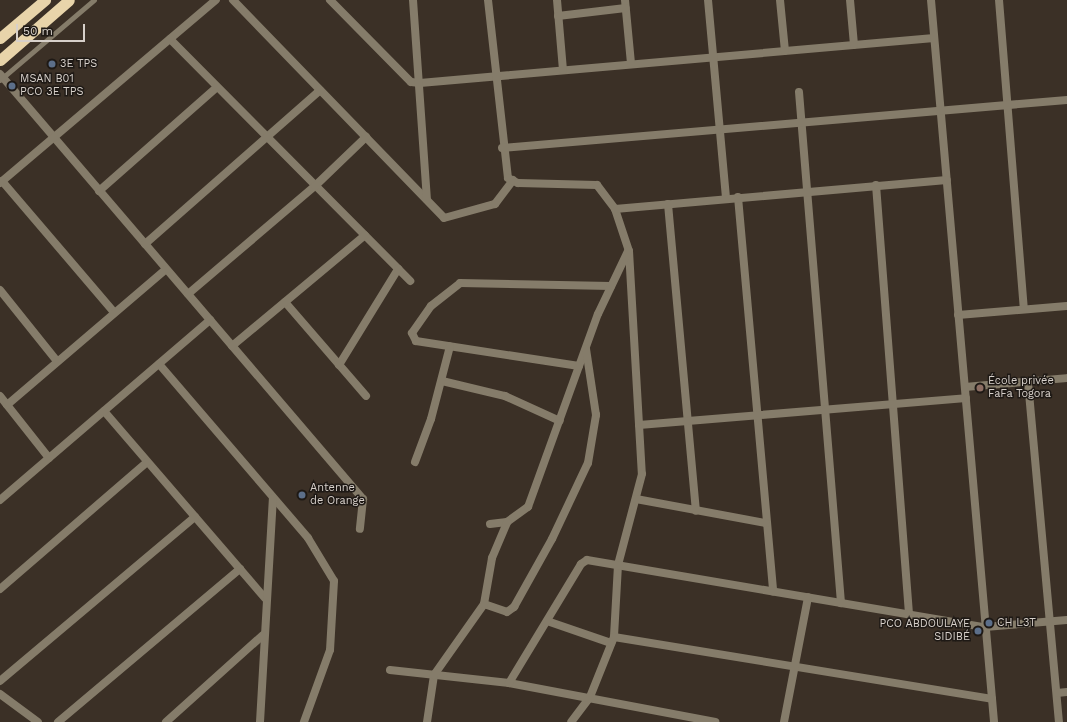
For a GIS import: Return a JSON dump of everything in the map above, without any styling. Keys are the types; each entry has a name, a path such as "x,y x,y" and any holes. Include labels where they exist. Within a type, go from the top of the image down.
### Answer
{"highway":[{"path":"0,38 45,0"},
{"path":"0,60 69,0"}],"street":[{"path":"114,312 1,182 216,0"},
{"path":"233,0 444,218 495,204 513,180"},
{"path":"330,0 411,82 420,83 934,38"},
{"path":"413,0 427,200"},
{"path":"488,0 502,148 508,178 513,180 597,185 615,209 629,251 642,474 618,565 612,640 590,697 571,722"},
{"path":"557,0 563,70"},
{"path":"708,0 726,198"},
{"path":"780,0 785,51"},
{"path":"850,0 854,45"},
{"path":"931,0 994,722"},
{"path":"999,0 1024,309"},
{"path":"558,16 626,4 631,64"},
{"path":"170,39 410,281"},
{"path":"1,78 364,499 360,529"},
{"path":"99,191 217,87"},
{"path":"145,244 320,90"},
{"path":"799,92 841,603"},
{"path":"502,148 1067,100"},
{"path":"188,294 315,186 366,137"},
{"path":"615,209 726,198 947,180"},
{"path":"876,185 909,614"},
{"path":"738,197 773,591"},
{"path":"668,204 696,511"},
{"path":"232,346 365,235"},
{"path":"490,524 507,522 528,507 586,348 612,286 629,251"},
{"path":"7,405 56,360 166,269"},
{"path":"339,365 398,269"},
{"path":"579,366 416,341 412,333 431,306 460,283 612,286"},
{"path":"0,290 56,360"},
{"path":"285,302 366,396"},
{"path":"958,315 1067,306"},
{"path":"0,499 210,320"},
{"path":"415,462 442,381 450,346"},
{"path":"484,604 507,612 514,607 552,540 588,463 596,415 586,348"},
{"path":"159,364 308,538 334,581 330,650 304,722"},
{"path":"964,387 1067,378"},
{"path":"442,381 505,396 560,420"},
{"path":"1028,382 1052,621 1059,722"},
{"path":"0,396 49,458"},
{"path":"640,425 966,398"},
{"path":"104,411 265,598"},
{"path":"0,589 147,462"},
{"path":"260,722 265,598 273,498"},
{"path":"636,499 766,523"},
{"path":"0,681 195,517"},
{"path":"427,722 434,675 484,604 492,558 507,522"},
{"path":"508,683 583,562 618,565 985,627 1067,620"},
{"path":"58,722 240,569"},
{"path":"784,722 808,597"},
{"path":"547,621 612,640 795,667 992,699"},
{"path":"166,722 263,635"},
{"path":"390,670 508,683 590,697 715,722"},
{"path":"1057,693 1067,692"},
{"path":"0,694 38,722"}],"lane":[{"path":"1,78 94,0"}],"place":[{"name":"3E TPS","path":"52,64"},
{"name":"MSAN B01 PCO 3E TPS","path":"12,86"},
{"name":"École privée FaFa Togora","path":"980,388"},
{"name":"Antenne de Orange","path":"302,495"},
{"name":"CH L3T","path":"989,623"},
{"name":"PCO ABDOULAYE SIDIBÉ","path":"978,631"}]}
